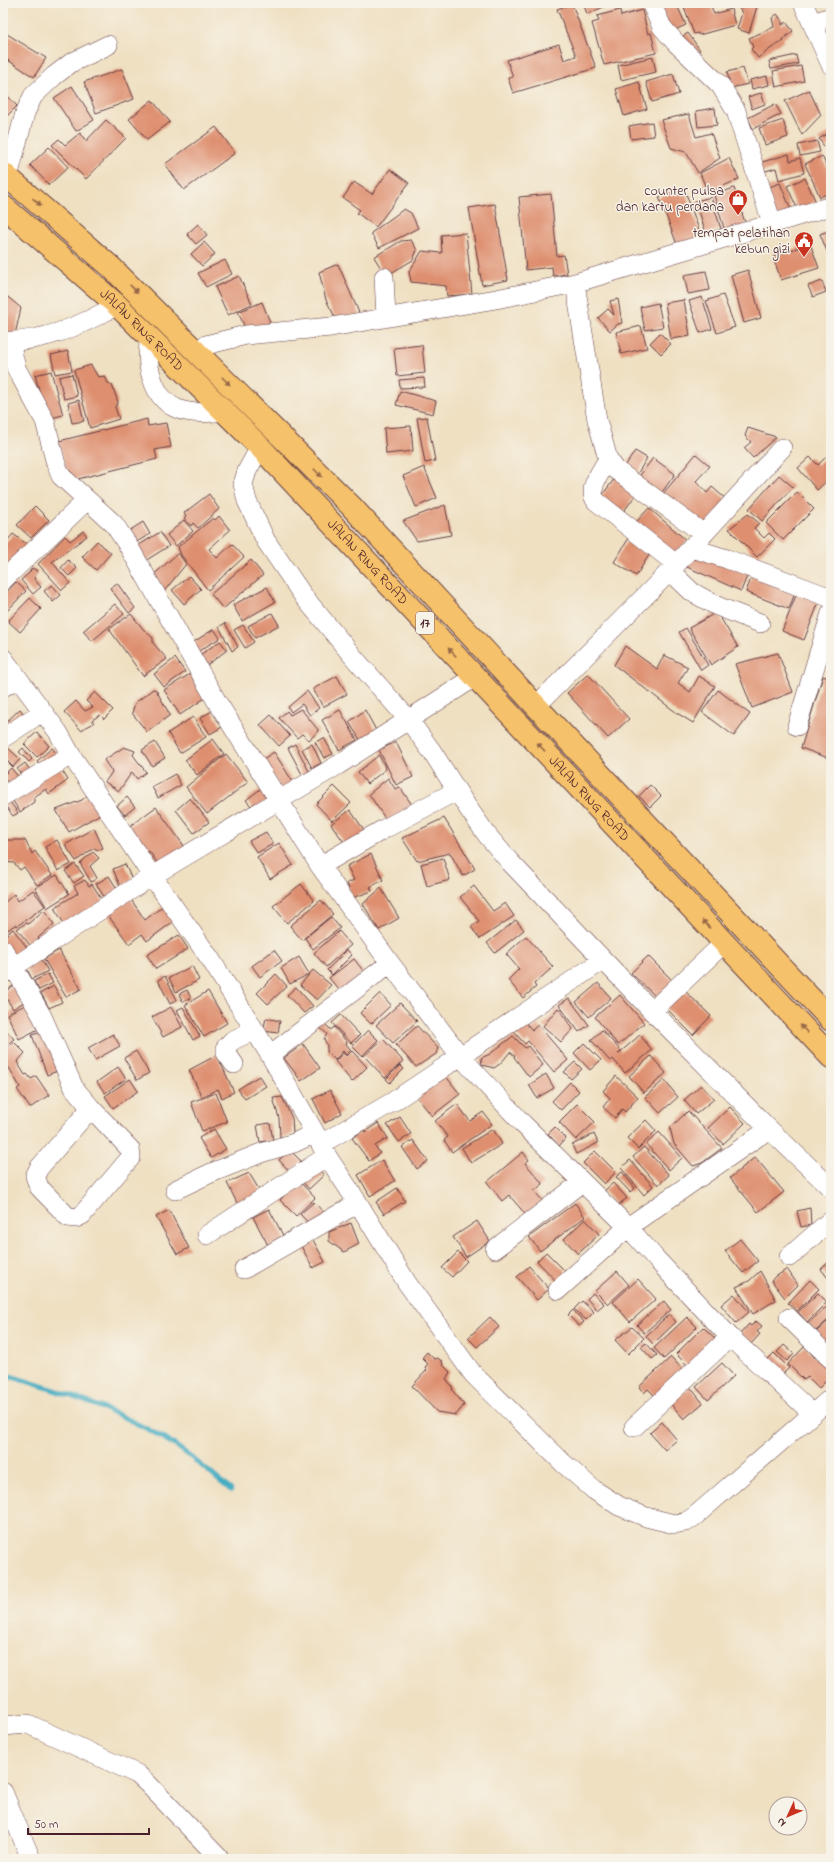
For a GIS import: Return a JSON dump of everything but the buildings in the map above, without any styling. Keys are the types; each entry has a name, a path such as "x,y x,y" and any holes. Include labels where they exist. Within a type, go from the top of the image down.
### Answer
{"highway":[{"name":"JALAN RING ROAD","path":"5,177 111,267 351,506 536,706 831,1020"},
{"name":"JALAN RING ROAD","path":"3,206 117,305 260,447 466,682 724,943 831,1057"}],"street":[{"path":"651,3 662,27 676,43 721,86 736,111 772,223"},
{"path":"803,3 831,65"},
{"path":"812,23 831,17"},
{"path":"5,177 25,113 33,96 54,76 71,63 108,45"},
{"path":"196,351 206,345 246,335 331,327 496,299 576,283 684,252 772,223 831,206"},
{"path":"384,277 386,317"},
{"path":"576,283 597,420 608,459 616,470 698,541 728,559 831,598"},
{"path":"117,305 95,318 68,329 49,335 7,341 16,368 45,421 56,464 61,476 114,524 129,547 212,693 320,866 390,964 461,1057 523,1124 628,1227 730,1337 814,1414"},
{"path":"149,337 150,370 159,393 169,405 184,412 200,414 224,411"},
{"path":"260,447 247,471 243,484 247,501 266,541 304,597 356,660 415,714 433,753 456,791 510,862 652,1011 769,1129 831,1188"},
{"path":"536,706 698,541 782,448"},
{"path":"608,459 592,489 592,495 596,502 673,567 692,592 717,606 760,623"},
{"path":"3,580 87,500"},
{"path":"797,726 831,613"},
{"path":"3,658 10,683 42,712 58,732 71,755 210,960 253,1032 270,1055 321,1145 408,1282 473,1374 562,1463 594,1490 619,1506 646,1517 674,1524 686,1522 695,1516 831,1398"},
{"path":"9,971 152,876 338,765 466,682"},
{"path":"3,738 42,712"},
{"path":"3,796 71,755"},
{"path":"320,866 384,829 456,791"},
{"path":"652,1011 724,943"},
{"path":"3,949 9,971 42,1016 74,1088 130,1149 131,1157 82,1215 76,1218 68,1217 39,1187 35,1176 39,1168 91,1108"},
{"path":"207,1235 321,1145 394,1101 603,960"},
{"path":"270,1055 390,964"},
{"path":"234,1064 226,1053 226,1046 233,1040 253,1032"},
{"path":"558,1290 628,1227 769,1129"},
{"path":"175,1190 211,1173 261,1153 294,1143 321,1145"},
{"path":"495,1249 582,1182"},
{"path":"244,1269 358,1203"},
{"path":"789,1257 831,1220"},
{"path":"789,1318 831,1359"},
{"path":"634,1427 730,1337"},
{"path":"3,1726 28,1724 137,1774 220,1859"},
{"path":"3,1792 31,1859"}],"waterway":[{"path":"3,1374 92,1404 136,1423 176,1446 231,1490"}],"place":[{"name":"counter pulsa dan kartu perdana","path":"738,216"},
{"name":"tempat pelatihan kebun gizi","path":"804,258"}]}
